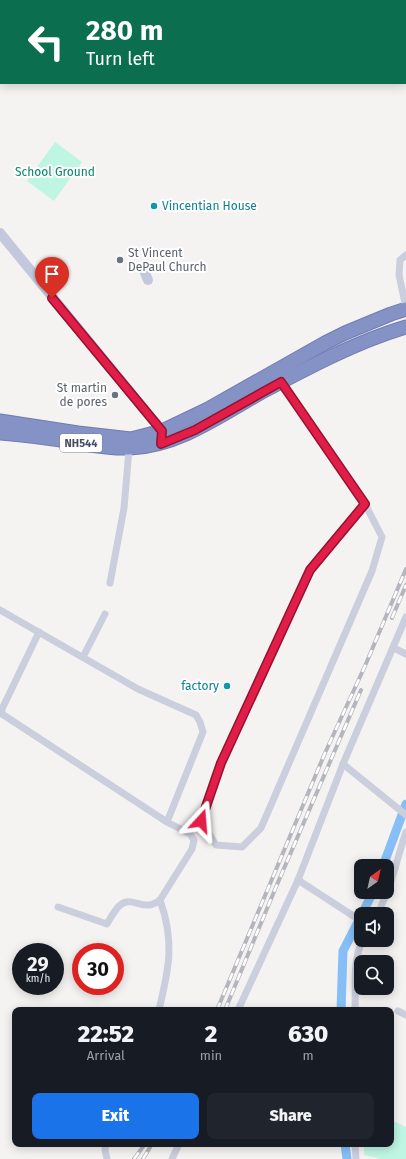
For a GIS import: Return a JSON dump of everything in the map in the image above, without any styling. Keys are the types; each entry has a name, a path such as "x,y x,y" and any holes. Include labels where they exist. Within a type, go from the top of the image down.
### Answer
{"highway":[{"name":"NH544","path":"0,421 131,439 162,438 208,409 331,340 406,309"},
{"name":"NH544","path":"0,433 129,449 162,438 195,430 281,382 345,349 406,326"}],"main road":[{"path":"0,233 162,438"},
{"path":"143,268 148,280"}],"street":[{"path":"406,255 400,260 399,275 406,309"},
{"path":"281,382 365,504 382,537 372,571 261,828 242,847 216,845 201,821 221,763 310,570 365,504"},
{"path":"110,583 124,508 129,449"},
{"path":"0,610 138,689 196,716 200,722 203,732 167,822"},
{"path":"84,657 105,614"},
{"path":"239,1007 298,880 343,764 406,617"},
{"path":"39,632 2,709 2,714 167,822 190,834 194,840 192,849 160,900 155,904 148,905 132,901 124,903 118,907 107,924 58,906"},
{"path":"394,648 406,654"},
{"path":"343,764 406,815"},
{"path":"394,872 399,851 406,832"},
{"path":"298,880 354,916"},
{"path":"160,900 165,912 169,934 170,955 167,978 160,1007"},
{"path":"355,1007 357,966 360,947"},
{"path":"398,1011 406,1015"},
{"path":"106,1147 107,1159"},
{"path":"172,1159 178,1147"},
{"path":"356,1147 356,1159"}],"green space":[{"name":"School Ground","path":"55,142 82,162 54,201 27,181"},
{"path":"394,1121 406,1127 406,1159 381,1159 364,1155 364,1147 394,1147"}],"waterway":[{"path":"386,859 406,804"},
{"path":"366,907 370,899"},
{"path":"341,1007 343,951 354,930"},
{"path":"345,1147 347,1159"}],"railway":[{"path":"218,1007 325,753 365,666 406,569"},
{"path":"392,618 406,585"},
{"path":"226,1007 361,690"},
{"path":"134,1159 143,1147"},
{"path":"143,1159 150,1147"}],"place":[{"name":"Vincentian House","path":"154,206"},
{"name":"St Vincent DePaul Church","path":"120,260"},
{"name":"St martin de pores","path":"115,395"},
{"name":"factory","path":"227,686"}],"route":[{"path":"52,298 162,431 161,444 195,430 281,382 365,504 310,570 221,763 201,821"}]}
